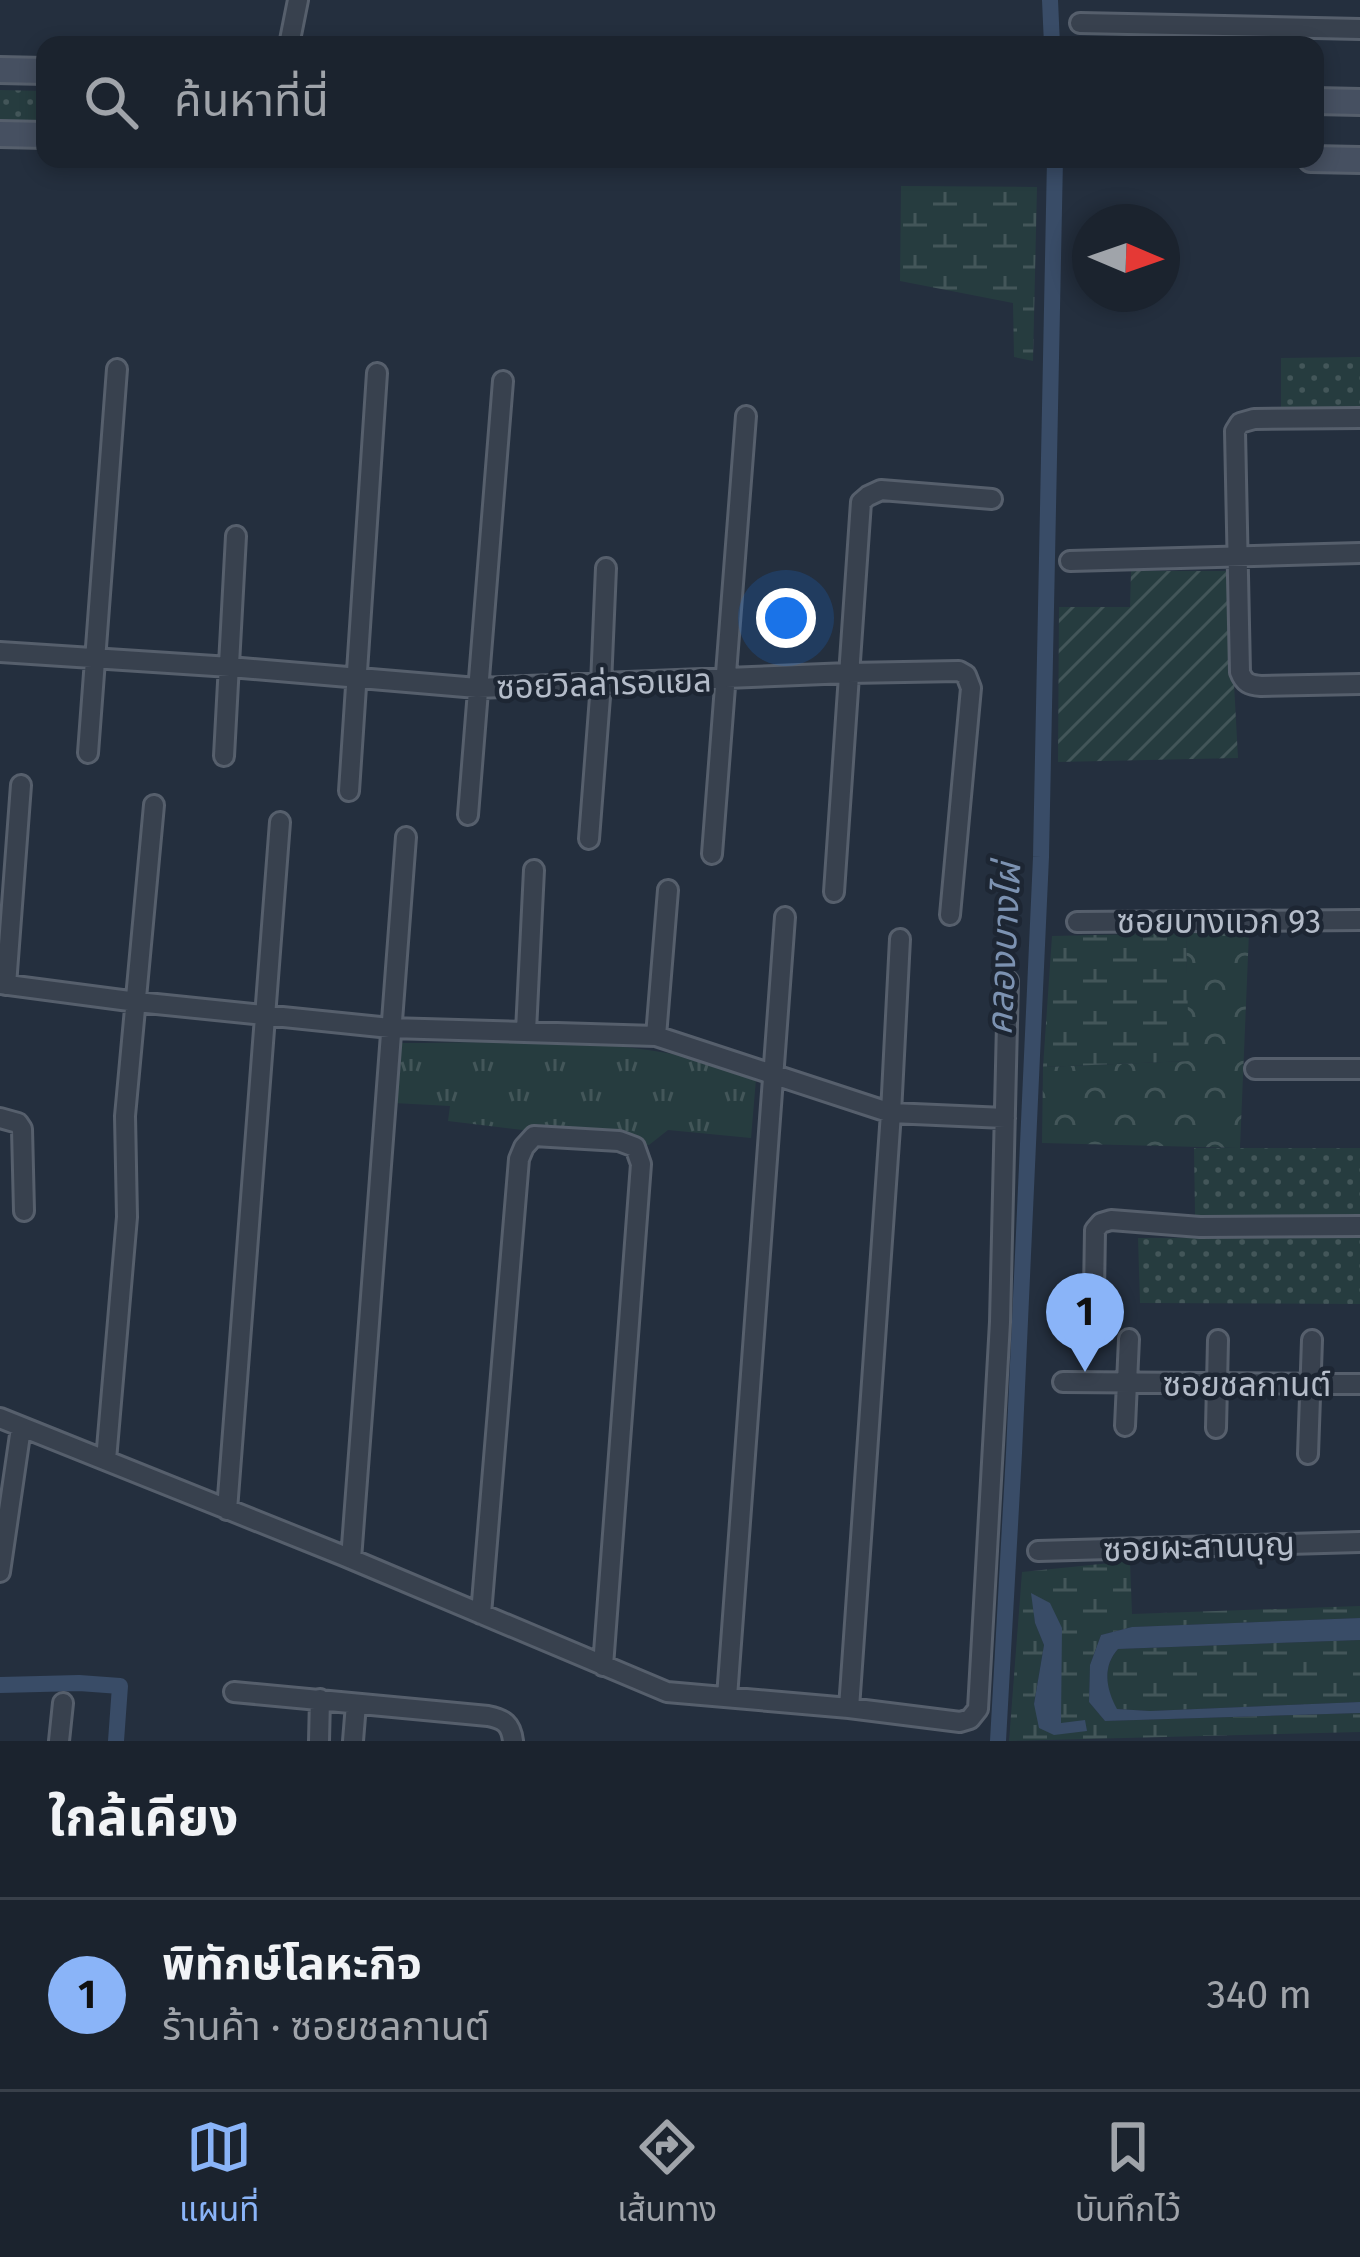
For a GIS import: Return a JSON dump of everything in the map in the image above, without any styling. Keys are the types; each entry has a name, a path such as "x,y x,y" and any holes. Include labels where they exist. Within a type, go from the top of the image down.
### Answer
{"main road":[{"path":"0,70 36,71"},
{"path":"1324,101 1360,102"},
{"path":"0,134 36,135"},
{"path":"1324,159 1360,160"}],"street":[{"path":"291,36 298,0"},
{"path":"1080,23 1360,29"},
{"path":"88,753 117,369"},
{"path":"349,791 376,373"},
{"path":"468,815 503,381"},
{"path":"712,854 746,416"},
{"path":"1360,418 1254,419 1240,423 1235,431 1240,671 1246,683 1261,686 1360,684"},
{"path":"834,892 861,502 881,490 992,499"},
{"path":"224,756 236,536"},
{"path":"1070,561 1360,553"},
{"path":"589,839 606,568"},
{"name":"ซอยวิลล่ารอแยล","path":"0,652 477,688 959,671 971,688 950,915"},
{"path":"21,785 3,984 390,1028 656,1036 891,1113 1004,1118"},
{"path":"106,1460 127,1216 124,1116 154,806"},
{"path":"227,1510 280,822"},
{"path":"351,1558 406,837"},
{"path":"526,1031 535,870"},
{"path":"656,1036 668,890"},
{"path":"727,1697 785,917"},
{"name":"ซอยบางแวก 93","path":"1078,922 1360,920"},
{"path":"849,1708 900,939"},
{"path":"0,1418 351,1558 667,1692 961,1722 970,1719 978,1709 1000,1322 1009,981"},
{"path":"1255,1070 1360,1069"},
{"path":"0,1118 22,1129 24,1211"},
{"path":"482,1614 519,1159 534,1136 619,1141 635,1147 641,1164 603,1666"},
{"path":"1094,1293 1095,1230 1111,1220 1200,1227 1360,1226"},
{"path":"1126,1426 1129,1339"},
{"path":"1216,1428 1218,1340"},
{"path":"1308,1454 1312,1340"},
{"name":"ซอยชลกานต์","path":"1063,1382 1360,1384"},
{"path":"0,1572 21,1428"},
{"name":"ซอยผะสานบุญ","path":"1038,1551 1360,1542"},
{"path":"234,1692 502,1719 513,1741"},
{"path":"319,1741 320,1700"},
{"path":"58,1741 62,1703"},
{"path":"353,1741 356,1704"}],"green space":[{"path":"0,90 36,91 36,124 0,123"},
{"path":"901,186 1037,187 1033,361 1014,357 1013,303 900,281"},
{"path":"1360,357 1360,410 1281,412 1281,358"},
{"path":"1131,571 1228,571 1238,758 1058,762 1059,607 1130,607"},
{"path":"1249,932 1240,1148 1042,1143 1043,1067 1188,1061 1186,933"},
{"path":"1186,933 1189,1061 1043,1067 1052,936"},
{"path":"397,1043 566,1043 690,1058 756,1079 751,1138 668,1130 649,1145 448,1121 450,1106 394,1103"},
{"path":"1194,1148 1360,1148 1360,1217 1195,1215"},
{"path":"1360,1237 1360,1304 1140,1303 1138,1238"},
{"path":"1130,1561 1132,1614 1360,1606 1360,1618 1132,1627 1101,1635 1090,1665 1089,1702 1105,1721 1360,1713 1360,1732 1009,1741 1022,1572","holes":["1032,1594 1060,1694 1061,1723 1034,1704 1044,1645 1035,1623"]},
{"path":"1360,1640 1360,1702 1116,1709 1108,1686 1110,1663 1118,1649"}],"water":[{"path":"1031,1593 1050,1603 1062,1628 1061,1723 1085,1720 1087,1731 1054,1735 1039,1728 1034,1704 1044,1645"},
{"path":"1360,1618 1360,1640 1118,1649 1107,1678 1117,1709 1360,1702 1360,1713 1105,1721 1089,1702 1090,1665 1101,1635 1132,1627"}],"waterway":[{"name":"คลองบางไผ่","path":"1050,0 1052,36"},
{"name":"คลองบางไผ่","path":"998,1741 1041,857 1055,168"},
{"path":"0,1685 120,1686 116,1741"}],"place":[{"name":"พิทักษ์โลหะกิจ","path":"1085,1372"}]}
